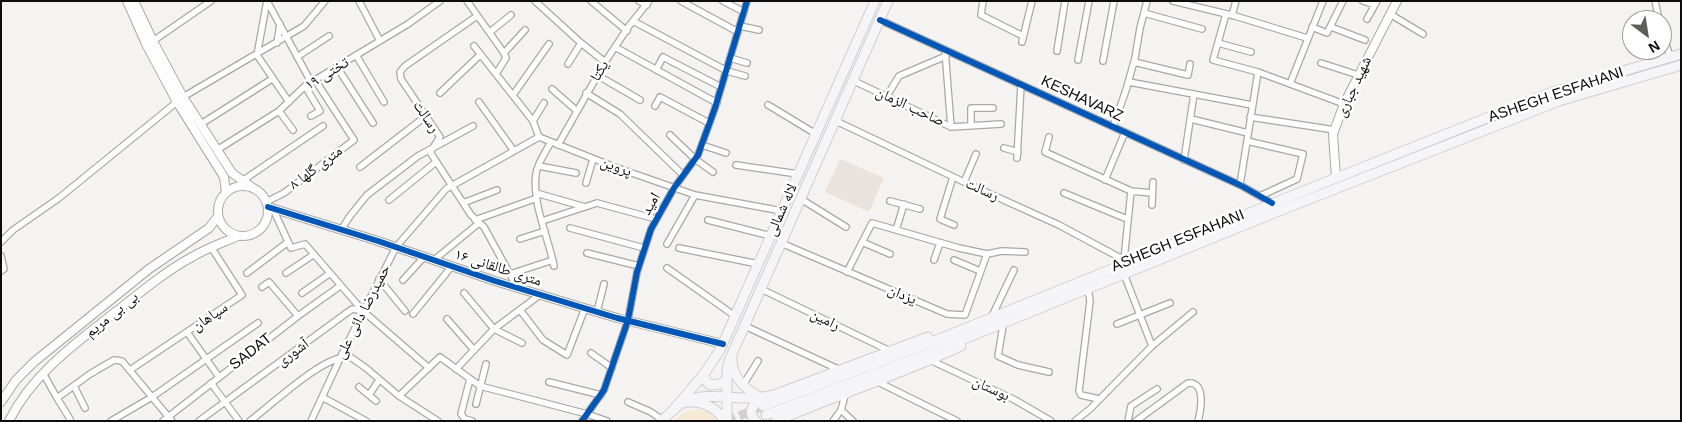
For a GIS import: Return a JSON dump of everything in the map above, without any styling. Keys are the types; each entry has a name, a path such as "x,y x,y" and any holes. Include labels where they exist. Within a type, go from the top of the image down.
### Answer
{"main road":[{"name":"لاله شمالی","path":"674,409 704,374 723,344 875,1"},
{"name":"لاله شمالی","path":"726,421 729,361 888,1"},
{"name":"ASHEGH ESFAHANI","path":"763,404 927,354 1126,261 1552,92 1660,60"},
{"name":"ASHEGH ESFAHANI","path":"1043,301 1088,288 1559,101 1681,65"},
{"path":"804,161 815,166"},
{"path":"662,420 674,409 691,398 727,397 763,404 777,394 890,351 993,314 1043,301"},
{"path":"776,421 930,360 1003,326 1043,301"},
{"path":"733,353 734,374 763,404"},
{"path":"704,374 706,381 710,385 721,384 727,379"},
{"path":"756,421 751,415 752,408 758,400 763,404"},
{"path":"684,403 697,402 706,404 716,410 726,421"}],"street":[{"path":"127,1 146,44 224,177 226,193"},
{"path":"134,1 180,100 201,124 232,173 261,194 291,248 305,244 363,312 429,368"},
{"path":"153,41 211,1"},
{"path":"267,1 297,57 313,81"},
{"path":"267,1 258,55 272,79 289,102"},
{"path":"1,242 13,230 59,198 180,100 220,74 258,55 304,26 325,1"},
{"path":"358,1 380,41"},
{"path":"427,1 431,8"},
{"name":"تختی ۱۹","path":"217,150 279,111 305,86 408,24 440,1"},
{"path":"467,1 506,58 496,74"},
{"path":"535,1 605,62"},
{"path":"591,1 627,30"},
{"path":"639,1 648,3"},
{"path":"681,1 739,29 758,30"},
{"path":"723,1 744,12"},
{"name":"امید","path":"582,421 604,390 612,368 628,320 639,266 651,228 702,145 727,71 747,1"},
{"path":"984,1 981,16 1022,39 1032,1"},
{"path":"1057,51 1065,1"},
{"path":"1078,60 1089,1"},
{"path":"1102,61 1114,1"},
{"path":"1113,127 1129,82 1147,1"},
{"path":"1173,1 1308,38"},
{"path":"1236,1 1212,60 1258,72 1344,104"},
{"path":"1290,84 1323,1"},
{"path":"1312,27 1327,33 1343,1"},
{"path":"1363,1 1376,3 1367,19"},
{"name":"شهید جباری","path":"1336,178 1333,134 1344,104 1397,1"},
{"name":"یکتا","path":"558,145 605,62 633,21 648,3"},
{"path":"1144,13 1202,29"},
{"path":"1390,14 1423,34"},
{"path":"490,32 511,15"},
{"name":"رسالت","path":"477,16 405,66 400,72 401,79 440,137 430,152 449,187 484,227 517,287"},
{"name":"KESHAVARZ","path":"880,20 946,53 1021,85 1240,185 1272,203"},
{"path":"633,21 727,71 745,76"},
{"path":"277,44 280,24"},
{"path":"1331,27 1365,40"},
{"path":"504,53 525,30"},
{"path":"297,57 329,36"},
{"path":"568,64 581,43"},
{"path":"1218,43 1251,52"},
{"path":"513,95 549,44"},
{"path":"449,187 539,137 533,121 474,46"},
{"path":"615,47 717,103"},
{"path":"887,96 899,76 946,53"},
{"name":"صاحب الزمان","path":"854,81 952,126 946,53"},
{"path":"356,55 384,102"},
{"path":"440,93 480,55"},
{"path":"656,70 663,57 722,87"},
{"path":"730,58 747,63"},
{"path":"1134,62 1188,75 1190,64"},
{"path":"1321,63 1358,75"},
{"path":"337,67 373,123"},
{"path":"1240,185 1258,72"},
{"path":"597,75 640,100"},
{"path":"201,124 272,79"},
{"name":"۸ متری گلها","path":"269,206 354,140 313,81"},
{"path":"1129,82 1252,105"},
{"path":"1004,148 1017,155 1021,85"},
{"path":"305,86 320,110 311,116"},
{"path":"552,89 576,112"},
{"path":"586,93 620,114 683,175"},
{"path":"1184,160 1194,94"},
{"path":"655,106 660,97 709,123"},
{"path":"479,102 514,151"},
{"path":"533,121 544,103"},
{"path":"768,105 816,134"},
{"path":"971,126 971,108 993,108"},
{"path":"279,111 293,130"},
{"path":"360,167 426,116"},
{"path":"1250,117 1335,130"},
{"path":"1191,119 1248,133"},
{"name":"رسالت","path":"836,121 1059,225 1126,261"},
{"path":"952,126 1001,124"},
{"path":"242,181 323,126"},
{"path":"341,230 368,195 418,156 473,126"},
{"path":"1105,180 1125,132"},
{"path":"670,135 695,159 713,172"},
{"name":"پروین","path":"539,137 695,195 782,211"},
{"path":"1048,137 1045,152 1131,191 1152,193"},
{"path":"1247,141 1303,154 1297,179 1260,196"},
{"path":"510,274 554,263 537,206 536,196 536,172 551,142"},
{"path":"702,145 726,153"},
{"path":"964,182 976,154"},
{"path":"586,183 592,158"},
{"path":"389,200 436,162"},
{"path":"736,164 798,174"},
{"path":"539,166 576,172"},
{"path":"953,177 940,219 954,225"},
{"path":"1152,205 1153,182"},
{"path":"253,188 239,186 226,193 220,199 218,216 223,227 229,233 238,236 249,236 262,229 266,222 269,206"},
{"name":"حمیدرضا دائی علی","path":"312,420 340,358 396,247 449,187"},
{"path":"463,203 497,190"},
{"path":"1126,261 1127,219 1131,191"},
{"path":"1064,192 1127,219"},
{"path":"667,244 695,195"},
{"path":"434,260 477,221 536,196 585,207"},
{"path":"801,199 846,227"},
{"path":"890,200 920,209"},
{"path":"542,221 597,204 656,219"},
{"path":"896,230 904,204"},
{"name":"۱۶ متری طالقانی","path":"269,206 597,312 723,344"},
{"name":"بی بی مریم","path":"1,402 16,380 34,362 149,269 209,228 218,216"},
{"path":"708,220 771,236"},
{"path":"847,272 872,223 987,254 1002,251 1025,252"},
{"path":"570,228 644,248"},
{"path":"520,239 545,231"},
{"name":"بی بی مریم","path":"8,421 31,386 68,350 147,287 191,257 238,236"},
{"path":"246,273 288,242"},
{"path":"862,242 890,254"},
{"path":"934,260 940,242"},
{"name":"یزدان","path":"781,243 947,314 965,315 987,254"},
{"name":"سپاهان","path":"130,370 242,295 211,247"},
{"path":"679,248 758,264"},
{"path":"587,253 639,266"},
{"path":"286,273 313,255"},
{"path":"1,256 4,269 1,270"},
{"path":"403,280 424,257"},
{"path":"954,260 980,271"},
{"path":"413,314 452,266"},
{"path":"667,268 735,316"},
{"path":"993,314 1014,270"},
{"path":"302,293 329,274"},
{"path":"1124,274 1152,346"},
{"path":"379,280 405,312"},
{"path":"262,287 269,282 298,316"},
{"path":"597,312 604,284"},
{"name":"SADAT","path":"163,421 171,419 218,377 340,286"},
{"path":"1088,288 1090,301 1079,391 1081,395 1099,399"},
{"name":"رامین","path":"761,289 890,351"},
{"path":"464,293 494,329 522,343"},
{"path":"456,369 494,329 541,294"},
{"path":"1116,324 1170,303"},
{"path":"520,310 543,340 566,355 585,308"},
{"name":"آشوری","path":"226,403 352,309 363,312"},
{"path":"1075,421 1152,346 1193,312"},
{"path":"447,319 474,350"},
{"path":"111,421 152,397 258,323"},
{"path":"745,326 840,370"},
{"path":"1003,326 998,356 1018,366 1049,372"},
{"path":"187,332 218,377"},
{"path":"343,352 399,396 438,421"},
{"path":"591,353 612,368"},
{"path":"399,396 440,357 480,386 587,414 606,421"},
{"path":"250,421 314,371 329,361 340,358"},
{"path":"57,398 90,374 114,360 122,361 171,419"},
{"name":"بوستان","path":"930,360 1015,400 1051,421"},
{"path":"743,385 758,361"},
{"path":"476,404 486,364"},
{"path":"43,373 70,419"},
{"path":"469,420 461,414 470,379"},
{"path":"369,395 379,380"},
{"path":"875,381 957,421"},
{"path":"548,382 601,395"},
{"path":"1136,421 1191,382 1195,384 1201,395 1198,421"},
{"path":"211,383 239,421"},
{"path":"74,386 85,408"},
{"path":"359,387 376,401"},
{"path":"1128,421 1131,406 1157,389"},
{"path":"833,421 841,410 846,392"},
{"path":"322,397 366,421"},
{"path":"628,402 651,412 662,420"},
{"path":"199,421 226,403"},
{"path":"841,410 853,421"}],"shaded area":[{"path":"840,159 884,178 869,212 825,192"},
{"path":"696,409 708,412 717,421 673,421 684,412"}],"tunnel":[{"path":"727,421 763,406"},
{"path":"749,421 766,415"}],"cycle path":[{"path":"582,421 604,390 628,320 637,272 651,229 674,188 698,155 715,108 747,1"},
{"path":"880,20 1240,185 1272,203"},
{"path":"268,207 378,241 495,281 617,318 723,344"}]}
